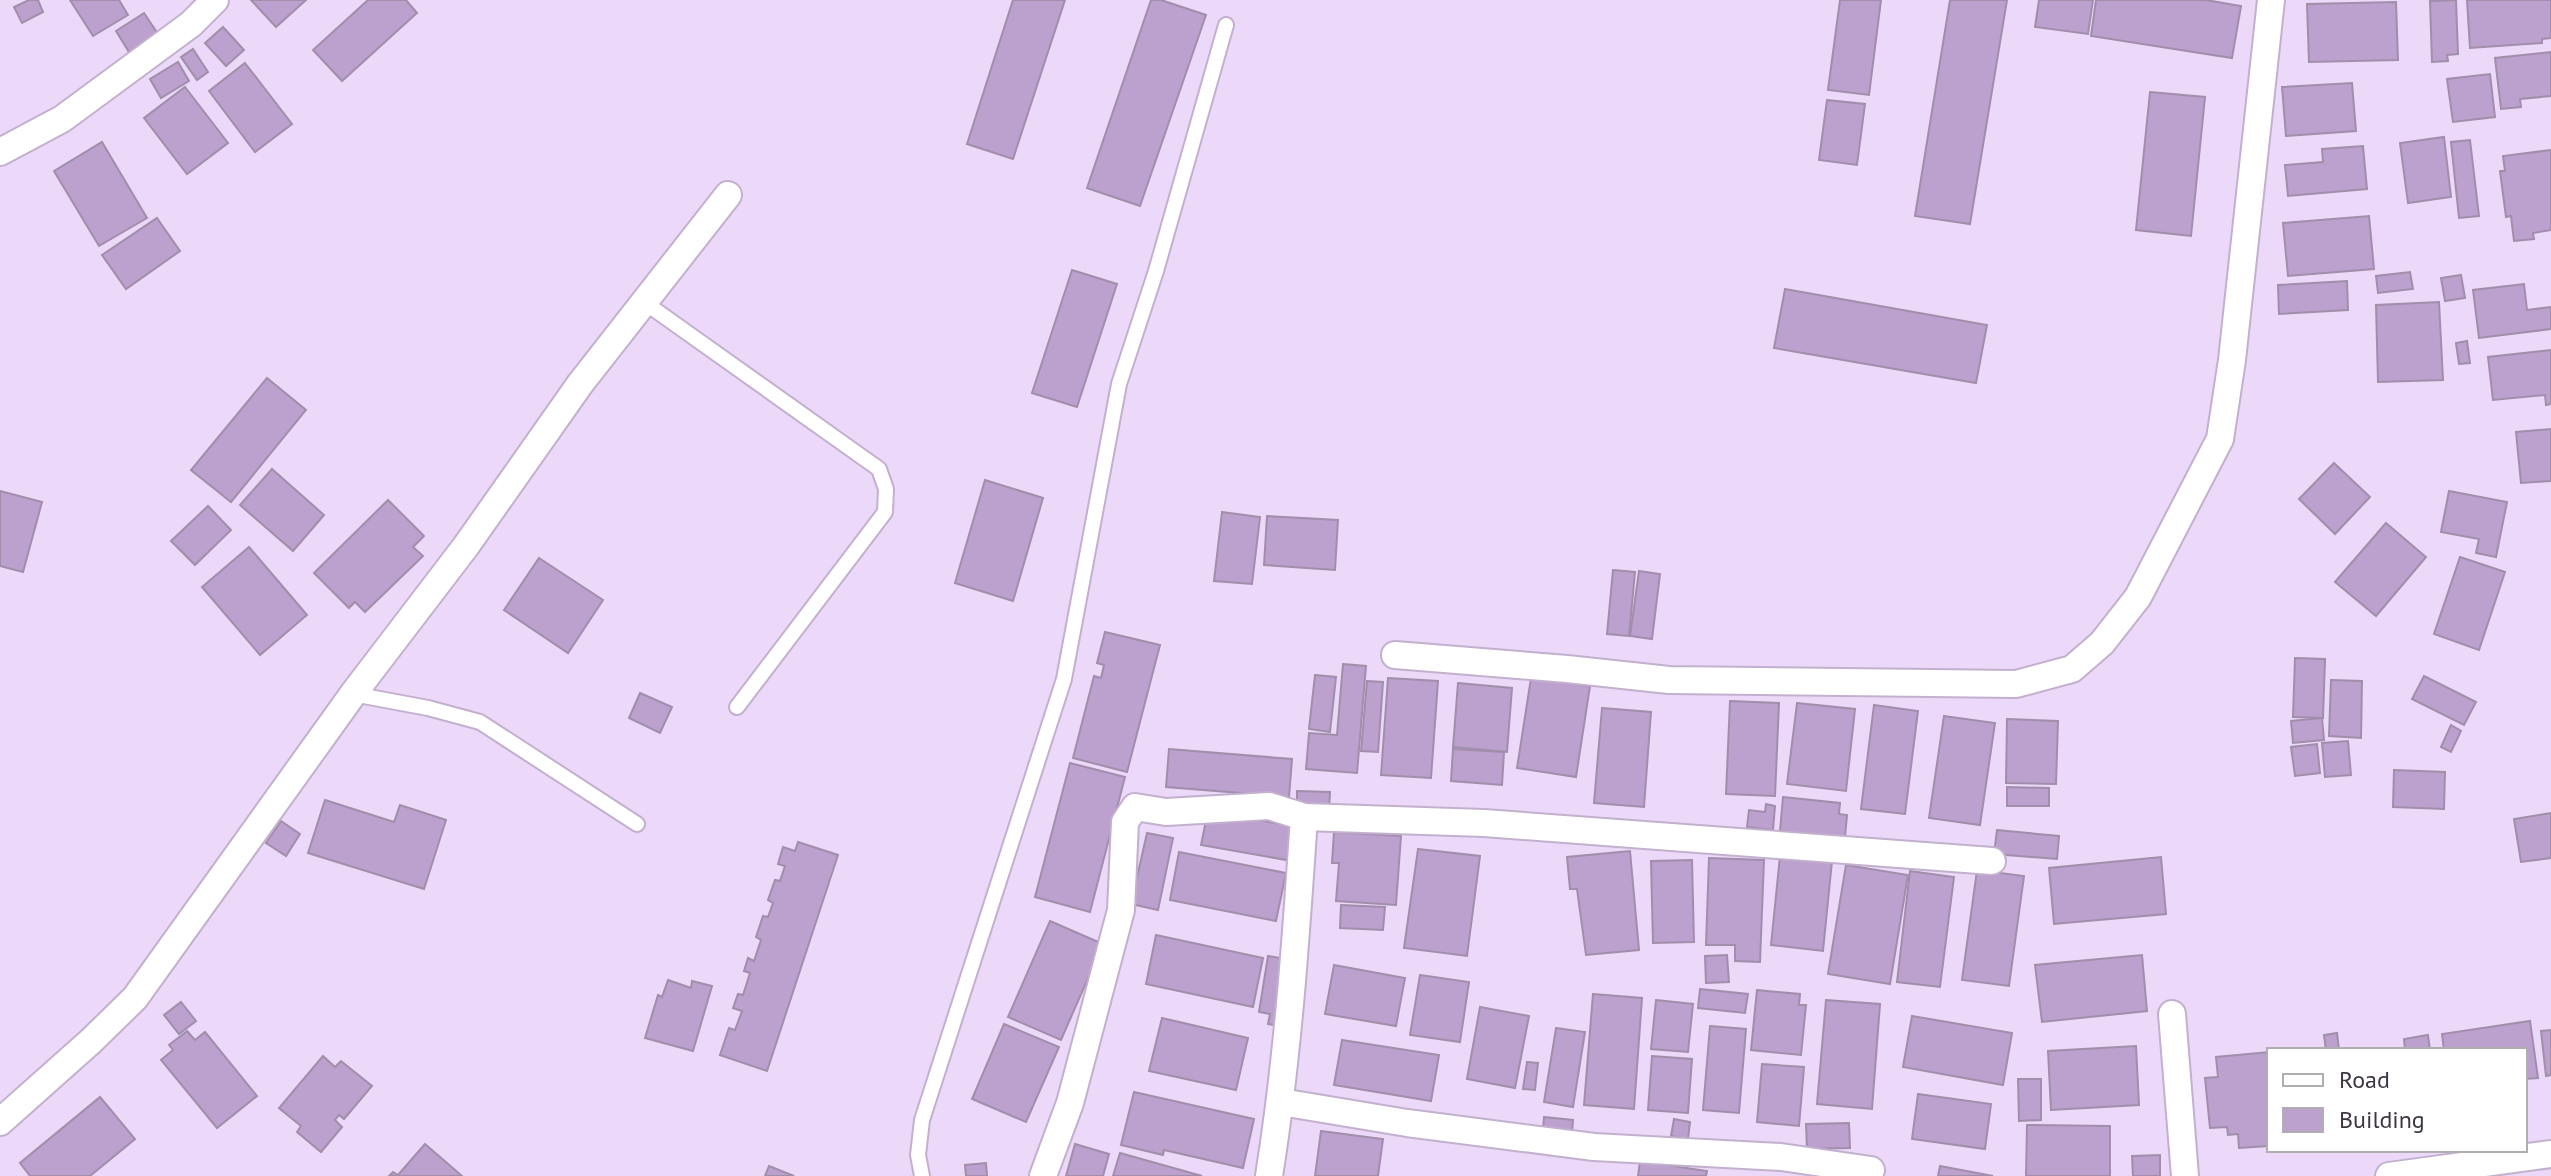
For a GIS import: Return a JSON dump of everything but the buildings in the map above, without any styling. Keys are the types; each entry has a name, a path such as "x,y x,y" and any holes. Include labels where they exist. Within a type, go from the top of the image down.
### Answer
{"street":[{"path":"1395,655 1669,680 2016,684 2072,669 2102,643 2138,597 2220,439 2234,345 2271,0"},
{"path":"0,152 62,119 191,24 211,1"},
{"path":"0,1122 135,998 353,694 466,546 580,384 728,195"},
{"path":"1043,1176 1070,1103 1121,910 1125,822 1135,807 1166,812 1269,806 1304,817 1500,824 1992,861"},
{"path":"1269,1176 1281,1102 1304,817"},
{"path":"2172,1014 2185,1176"},
{"path":"1281,1102 1407,1123 1594,1147 1781,1157 1871,1170"},
{"path":"2389,1176 2551,1154"}],"lane":[{"path":"922,1176 918,1155 922,1120 1064,679 1119,384 1156,271 1226,25"},
{"path":"644,302 879,469 886,489 885,512 737,707"},
{"path":"353,694 428,708 480,722 637,824"}]}
